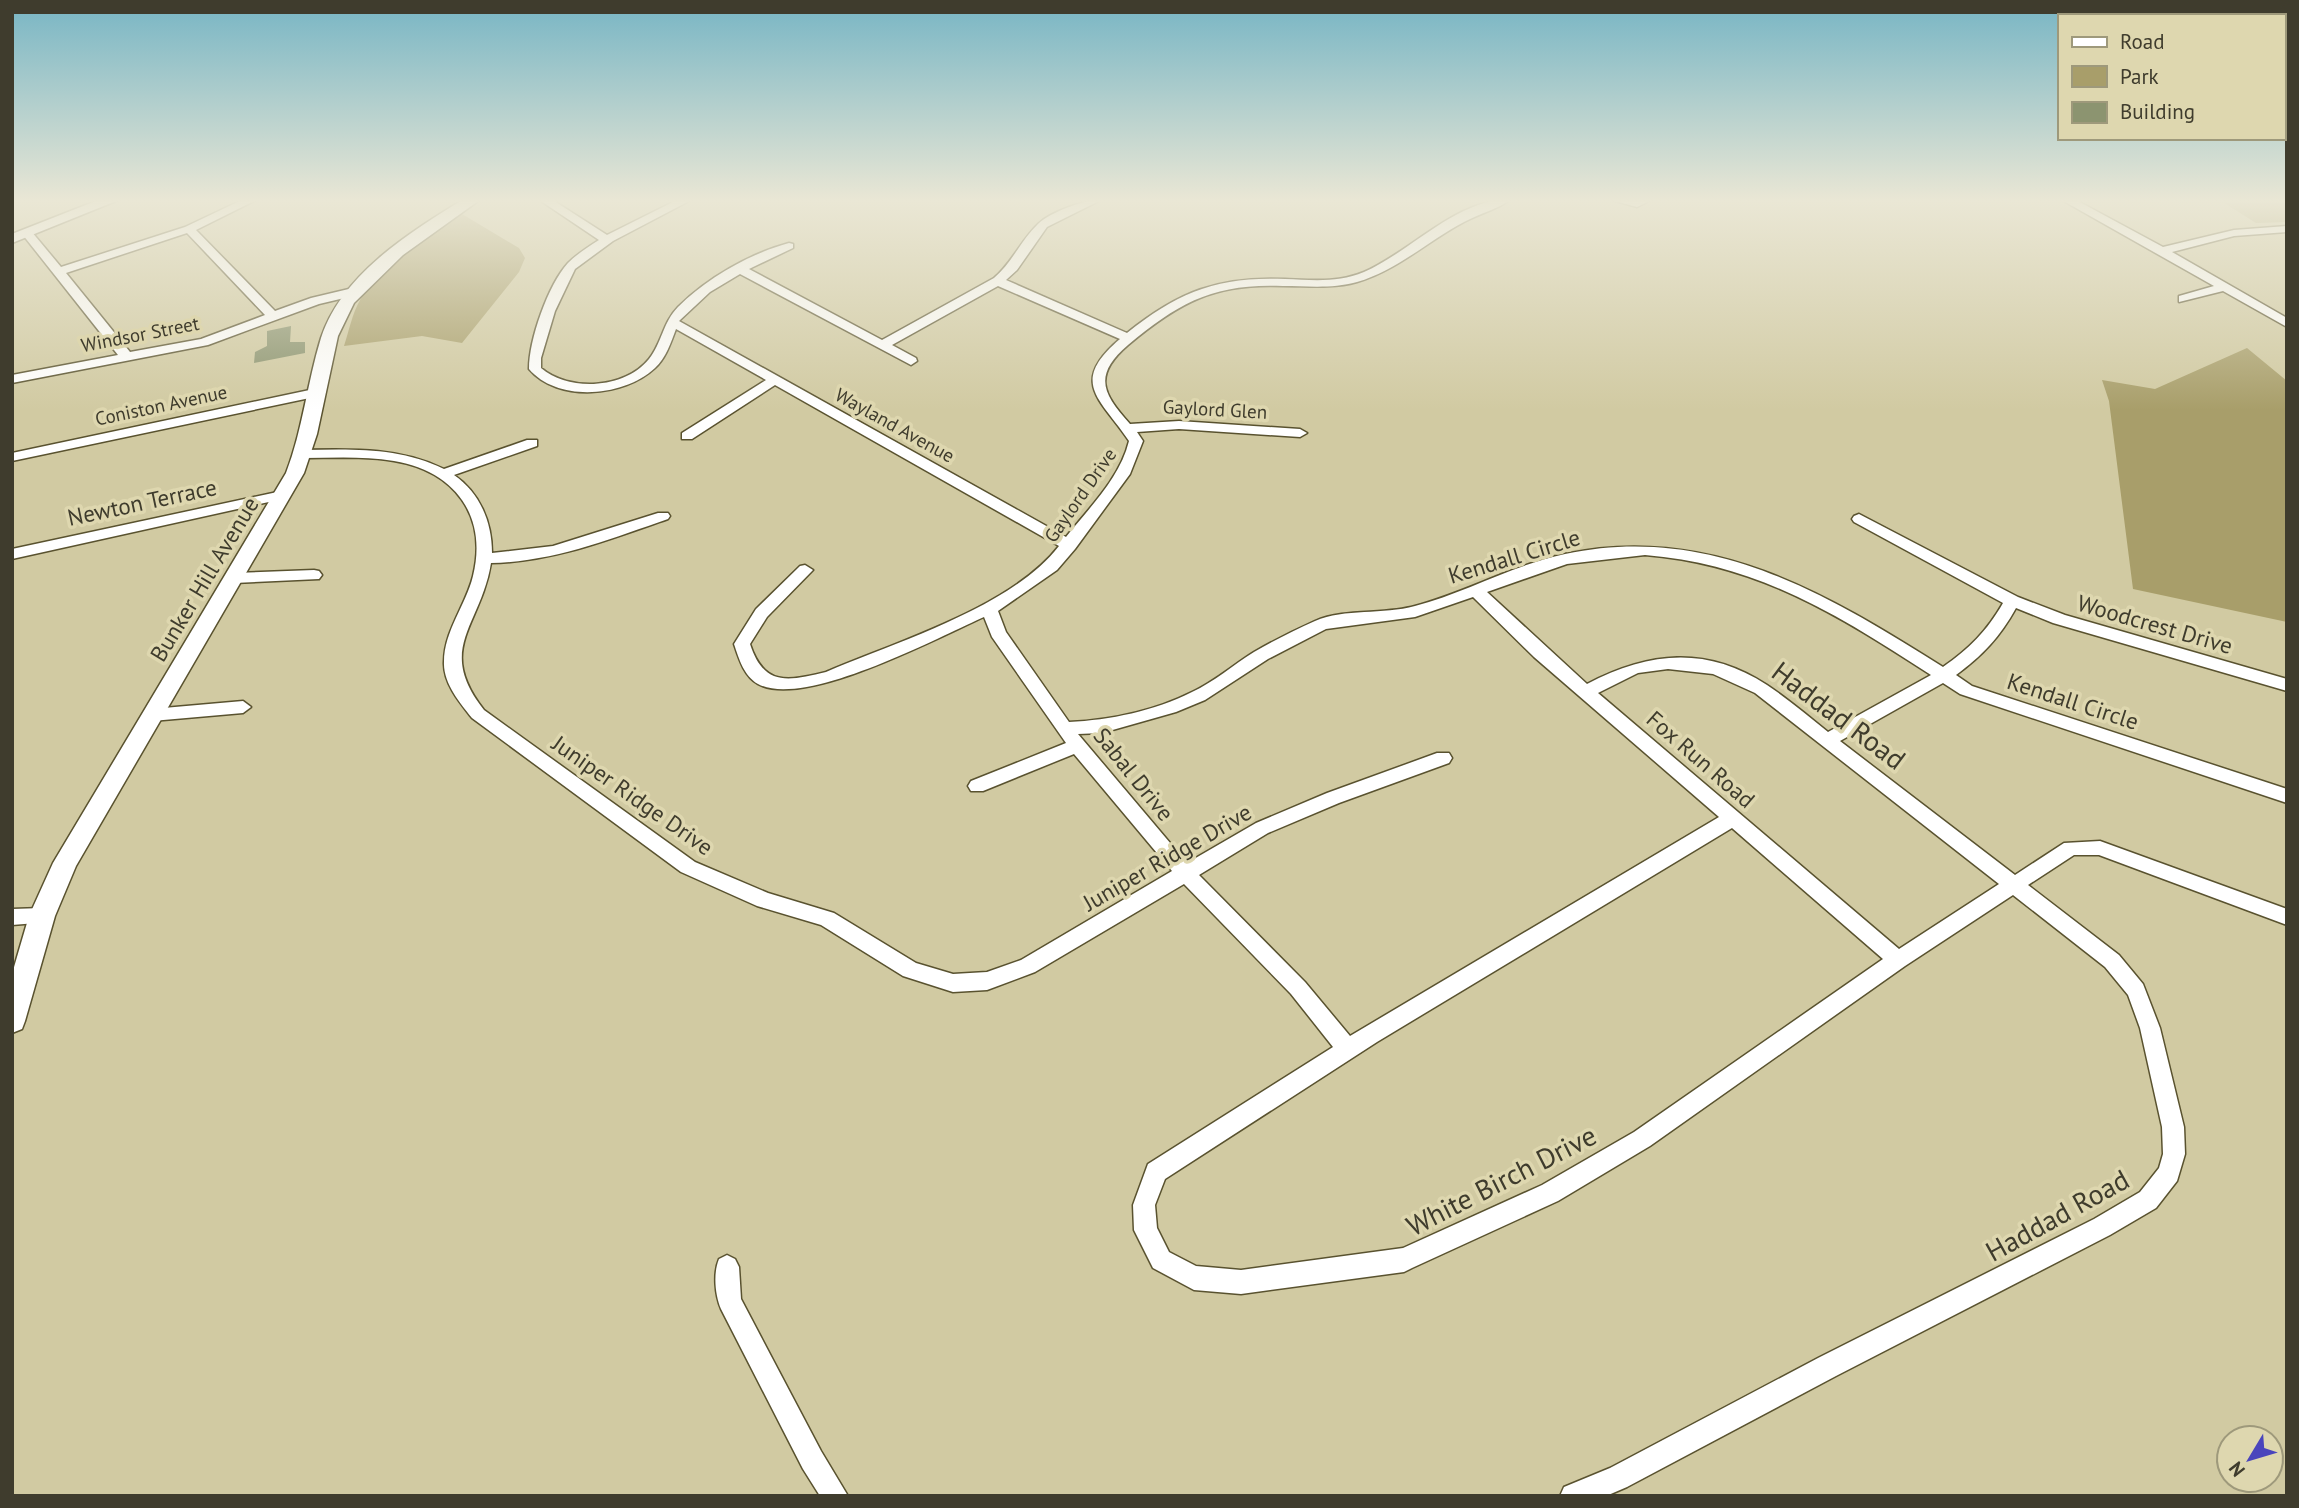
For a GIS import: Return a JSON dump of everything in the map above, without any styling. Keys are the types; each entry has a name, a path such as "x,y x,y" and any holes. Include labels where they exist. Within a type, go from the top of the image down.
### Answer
{"main road":[{"name":"Bunker Hill Avenue","path":"12,1021 42,916 65,863 282,495 303,454 337,318 353,292 380,269"}],"street":[{"path":"56,269 127,357"},
{"path":"58,272 66,269"},
{"path":"229,269 274,317"},
{"path":"571,269 564,276 540,341 535,369 543,379 579,388 621,382 650,366 673,322 697,296 739,269"},
{"path":"741,269 911,361"},
{"path":"883,345 998,281 1011,269"},
{"name":"Gaylord Drive","path":"805,570 774,598 748,630 742,644 750,670 765,681 805,683 830,677 989,609 1052,566 1123,474 1136,441 1129,428 1103,399 1098,385 1100,369 1109,355 1128,338 1175,301 1197,291 1254,282 1316,284 1353,280 1379,269"},
{"path":"2196,269 2287,323"},
{"path":"998,281 1128,338"},
{"path":"2183,299 2225,286"},
{"name":"Windsor Street","path":"12,379 204,342 338,294 353,292"},
{"name":"Wayland Avenue","path":"673,322 1070,546"},
{"path":"663,345 700,338"},
{"path":"687,436 774,380"},
{"name":"Coniston Avenue","path":"12,457 319,392"},
{"name":"Gaylord Glen","path":"1129,428 1179,425 1300,433"},
{"path":"443,474 532,443"},
{"name":"Juniper Ridge Drive","path":"303,454 397,457 420,463 460,486 479,514 486,536 481,578 466,614 452,663 464,695 478,714 688,867 764,900 827,919 910,970 953,983 987,981 1028,966 1262,828 1333,798 1443,758"},
{"name":"Newton Terrace","path":"12,554 282,495"},
{"path":"484,558 531,556 565,549 663,516"},
{"name":"Woodcrest Drive","path":"1859,519 2012,601 2059,619 2287,685"},
{"name":"Kendall Circle","path":"1067,728 1102,727 1170,708 1199,696 1262,655 1323,624 1415,612 1565,559 1635,551 1685,553 1781,581 1824,601 1966,690 2287,796"},
{"path":"234,578 314,575"},
{"name":"Fox Run Road","path":"1476,591 1540,653 1898,960"},
{"path":"1827,740 1943,676 1975,653 1996,631 2012,601"},
{"name":"Sabal Drive","path":"989,609 998,633 1067,728 1077,746 1186,874 1298,988 1347,1048"},
{"name":"Haddad Road","path":"1573,1496 1618,1478 1827,1367 2102,1227 2148,1200 2169,1173 2174,1154 2173,1127 2150,1028 2136,990 2112,961 2013,883 1761,689 1734,674 1706,666 1667,661 1633,669 1585,692"},
{"path":"152,715 243,707"},
{"path":"977,786 1077,746"},
{"name":"White Birch Drive","path":"1732,818 1562,923 1347,1048 1156,1172 1144,1205 1146,1230 1161,1260 1194,1278 1241,1282 1404,1260 1550,1193 1642,1139 1898,960 2013,883 2071,848 2100,848 2287,917"},
{"path":"12,917 42,916"},
{"path":"727,1267 729,1301 812,1460 835,1496"}],"green space":[{"path":"385,269 520,269 462,343 422,336 344,346 357,305"},
{"path":"2247,348 2287,381 2287,622 2133,589 2109,401 2102,380 2155,389"}],"building":[{"path":"291,326 290,342 305,342 305,353 254,363 255,352 267,346 267,331"}]}
